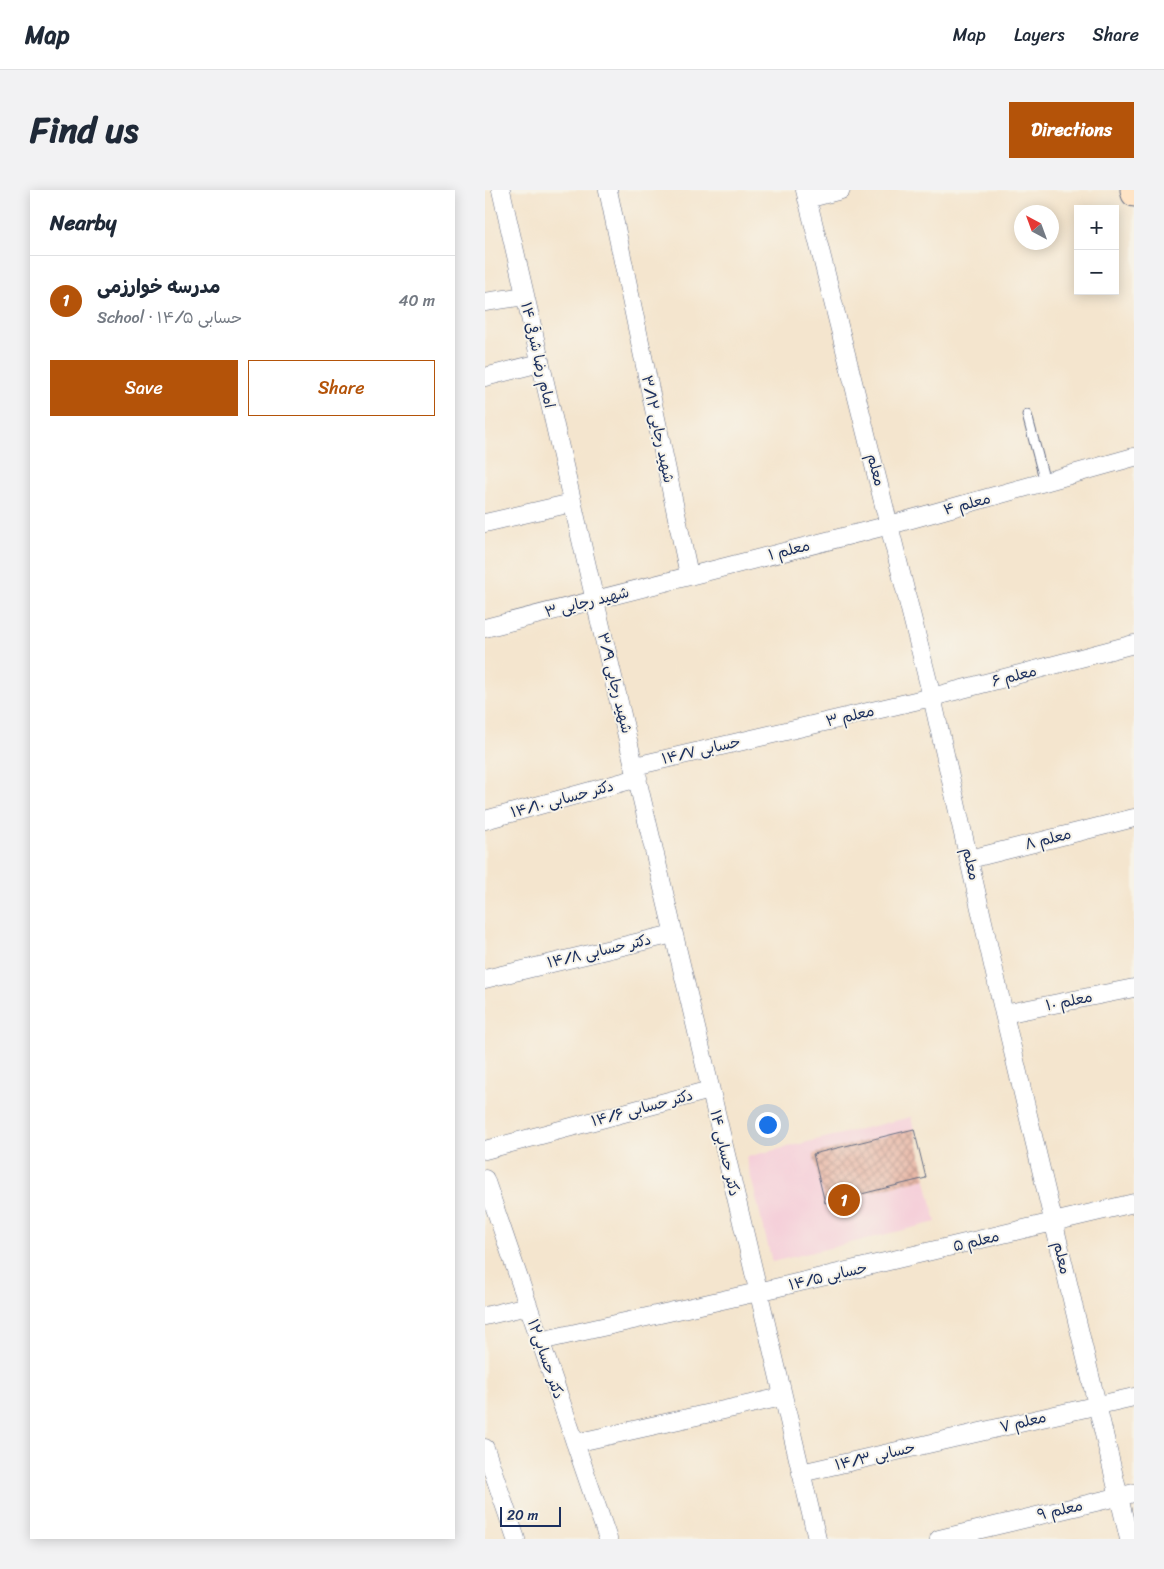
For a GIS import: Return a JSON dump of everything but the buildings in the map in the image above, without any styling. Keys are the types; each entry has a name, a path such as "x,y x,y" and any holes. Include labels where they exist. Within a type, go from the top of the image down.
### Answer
{"street":[{"name":"امام رضا شرقی ۱۴","path":"501,190 595,600"},
{"name":"شهید رجایی ۳/۱۲","path":"608,190 689,575"},
{"path":"806,194 841,190"},
{"name":"معلم","path":"806,194 932,697 1004,1014 1097,1406 1126,1495 1129,1539"},
{"path":"485,302 525,296"},
{"path":"485,377 540,364"},
{"name":"معلم ۴","path":"890,525 1134,457"},
{"path":"485,524 574,511"},
{"name":"معلم ۱","path":"689,575 890,525"},
{"name":"شهید رجایی ۳","path":"485,628 689,575"},
{"name":"شهید رجایی ۳/۹","path":"595,600 636,772"},
{"name":"معلم ۶","path":"932,697 1134,644"},
{"name":"معلم ۳","path":"768,735 932,697"},
{"name":"حسابی ۱۴/۷","path":"636,772 768,735"},
{"name":"دکتر حسابی ۱۴/۱۰","path":"485,820 636,772"},
{"name":"دکتر حسابی ۱۴","path":"636,772 817,1539"},
{"name":"معلم ۸","path":"970,859 1130,819"},
{"name":"دکتر حسابی ۱۴/۸","path":"485,979 673,934"},
{"name":"معلم ۱۰","path":"1004,1014 1134,988"},
{"name":"دکتر حسابی ۱۴/۶","path":"485,1150 710,1090"},
{"name":"دکتر حسابی۱۲","path":"485,1179 608,1539"},
{"name":"معلم ۵","path":"898,1260 1134,1203"},
{"name":"حسابی ۱۴/۵","path":"540,1341 898,1260"},
{"path":"485,1316 528,1306"},
{"name":"معلم ۷","path":"950,1438 1134,1397"},
{"path":"575,1443 783,1398"},
{"name":"حسابی ۱۴/۳","path":"801,1473 950,1438"},
{"path":"485,1448 516,1539"},
{"name":"معلم ۹","path":"939,1539 1126,1495"}],"lane":[{"path":"1027,415 1045,482"}],"shaded area":[{"path":"911,1117 936,1222 772,1262 746,1157"}],"place":[{"name":"مدرسه خوارزمی","path":"844,1200"}]}
